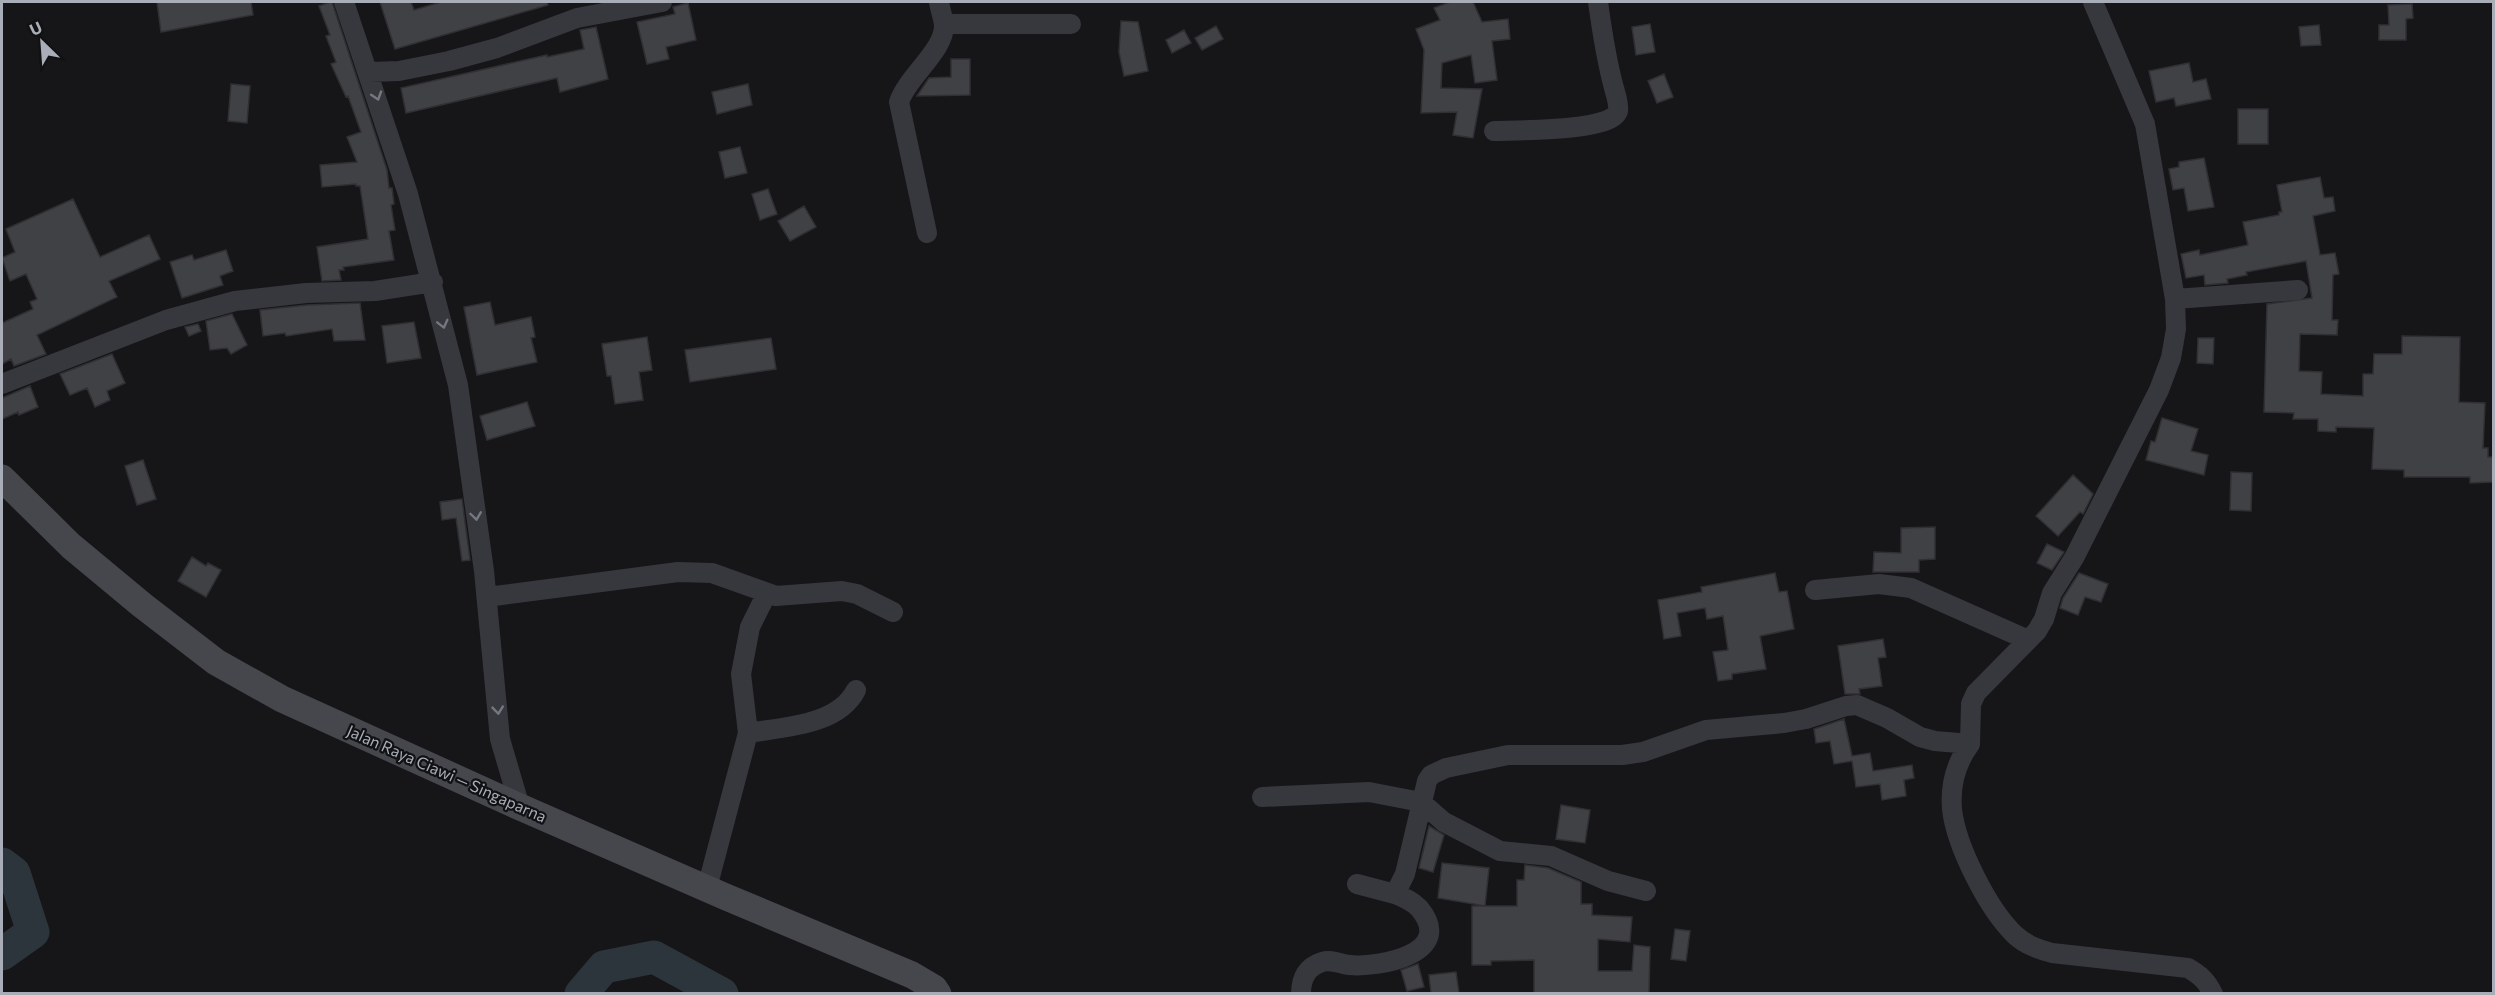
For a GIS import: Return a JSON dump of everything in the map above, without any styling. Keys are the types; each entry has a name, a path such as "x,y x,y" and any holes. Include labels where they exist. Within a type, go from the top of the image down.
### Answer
{"main road":[{"name":"Jalan Raya Ciawi — Singaparna","path":"2,478 71,546 142,605 216,662 282,699 520,807 912,975 939,993"}],"street":[{"path":"344,2 408,194 433,282 458,385 487,597 500,739 520,807"},
{"path":"369,72 399,71 449,61 497,48 577,18 662,2"},
{"path":"927,233 899,102 940,40 944,24 939,2"},
{"path":"1494,131 1600,124 1613,118 1617,111 1617,100 1605,55 1599,2"},
{"path":"2093,2 2145,124 2175,299 2176,329 2171,358 2159,390 2074,558 2052,593 2044,619 2037,631 1976,693 1971,704 1970,744 1955,772 1952,788 1954,822 1978,879 2004,921 2015,934 2036,949 2052,953 2188,968 2199,974 2208,983 2213,993"},
{"path":"944,24 1071,24"},
{"path":"2,384 166,320 236,301 306,293 375,291 433,282"},
{"path":"2175,299 2298,290"},
{"path":"487,597 696,571 726,577 767,593 785,597 842,591 857,594 893,612"},
{"path":"1815,590 1879,584 1911,588 2028,640"},
{"path":"706,888 748,733 741,674 750,627 767,593"},
{"path":"748,733 811,721 842,707 856,690"},
{"path":"1395,894 1405,874 1427,781 1431,775 1446,768 1508,755 1623,756 1643,752 1706,730 1784,723 1857,705 1881,715 1920,737 1935,741 1970,744"},
{"path":"1262,797 1369,792 1421,802 1444,822 1500,851 1551,856 1608,881 1646,891"},
{"path":"1301,993 1303,976 1310,968 1322,962 1330,961 1349,965 1386,962 1408,956 1424,946 1428,940 1430,931 1423,913 1414,902 1395,894 1357,884"}],"building":[{"path":"157,2 251,2 253,15 161,32"},
{"path":"332,2 387,170 389,188 392,188 394,204 391,205 395,230 389,231 394,260 343,267 344,270 339,270 341,280 322,281 317,247 368,239 360,186 356,184 322,187 320,165 357,162 347,137 361,132 348,96 346,97 331,64 336,62 326,36 330,35 319,6"},
{"path":"380,2 411,2 414,10 441,2 547,2 548,5 395,49"},
{"path":"1450,2 1473,2 1482,22 1508,19 1510,39 1492,41 1497,80 1475,83 1471,55 1442,63 1441,88 1482,89 1473,138 1453,135 1457,112 1421,113 1424,50 1416,29 1440,20 1434,8"},
{"path":"688,3 696,40 666,47 669,59 647,64 637,22 675,14 673,7"},
{"path":"2412,4 2413,18 2406,19 2406,40 2379,40 2379,25 2389,25 2388,5"},
{"path":"1121,21 1138,22 1148,71 1124,76 1119,52"},
{"path":"1650,24 1655,52 1636,55 1632,27"},
{"path":"2319,25 2321,45 2301,46 2299,27"},
{"path":"1216,26 1223,39 1202,50 1195,38"},
{"path":"596,27 608,79 560,92 557,78 406,113 401,88 547,55 547,57 584,49 580,30"},
{"path":"1184,30 1191,43 1172,53 1166,40"},
{"path":"951,59 970,59 970,95 917,96 929,78 951,77"},
{"path":"2189,63 2193,82 2206,79 2211,99 2176,106 2174,98 2156,102 2149,71"},
{"path":"1664,74 1673,97 1657,103 1648,81"},
{"path":"231,84 250,86 247,123 228,121"},
{"path":"748,84 752,105 717,114 712,92"},
{"path":"2238,109 2268,109 2268,144 2238,144"},
{"path":"740,147 747,173 725,178 719,152"},
{"path":"2204,158 2214,207 2188,211 2184,188 2173,190 2169,169 2179,167 2179,162"},
{"path":"2320,177 2324,198 2333,197 2335,211 2313,216 2320,255 2335,253 2339,274 2333,275 2332,320 2338,320 2337,335 2300,334 2299,371 2322,372 2321,394 2363,396 2363,374 2373,374 2374,354 2402,354 2402,336 2460,337 2459,402 2485,403 2483,448 2488,448 2488,457 2493,457 2493,482 2470,483 2470,477 2404,477 2404,470 2372,469 2374,428 2336,427 2336,432 2318,431 2318,419 2293,419 2294,413 2264,412 2267,304 2312,298 2306,261 2246,272 2247,275 2227,279 2228,283 2205,285 2204,275 2186,278 2181,254 2199,250 2200,255 2248,245 2243,222 2279,215 2279,212 2282,212 2277,185"},
{"path":"768,189 777,214 760,220 752,194"},
{"path":"73,199 100,257 149,235 160,259 109,281 117,297 37,335 46,354 14,366 11,359 2,364 2,323 33,309 30,302 37,299 26,274 10,281 2,258 15,252 6,229"},
{"path":"804,206 816,227 790,241 778,221"},
{"path":"226,250 233,271 220,276 223,285 182,298 170,262 192,255 194,260"},
{"path":"490,302 495,325 531,317 535,337 531,338 537,362 477,375 464,307"},
{"path":"360,303 365,340 334,341 332,329 286,336 285,333 263,336 260,310"},
{"path":"232,314 247,345 231,354 227,348 210,350 206,321"},
{"path":"414,322 421,358 387,363 382,326"},
{"path":"198,324 201,331 189,336 185,327"},
{"path":"647,337 652,370 639,372 643,400 615,404 611,376 607,376 602,344"},
{"path":"771,338 776,369 690,382 685,350"},
{"path":"2198,338 2214,338 2213,364 2197,363"},
{"path":"112,354 125,383 107,391 110,400 95,407 87,388 70,395 60,374"},
{"path":"30,386 38,407 2,419 2,398"},
{"path":"527,402 535,426 487,440 480,416"},
{"path":"2162,418 2198,429 2191,451 2208,455 2204,475 2146,460 2151,441 2155,442"},
{"path":"143,460 156,499 137,505 125,466"},
{"path":"2231,472 2252,473 2251,511 2230,510"},
{"path":"2073,475 2093,494 2083,514 2080,512 2058,536 2036,516"},
{"path":"462,499 470,560 462,561 456,518 442,520 440,502"},
{"path":"1935,527 1935,559 1919,560 1919,572 1873,572 1874,552 1901,553 1901,528"},
{"path":"2047,544 2064,552 2052,570 2037,563"},
{"path":"192,557 206,566 208,563 221,570 206,597 178,581"},
{"path":"1775,573 1779,592 1787,591 1794,629 1760,636 1766,669 1732,674 1732,679 1718,681 1713,652 1728,650 1723,616 1707,619 1705,608 1677,613 1681,636 1664,639 1658,600 1702,592 1701,587"},
{"path":"2079,573 2108,584 2101,602 2085,597 2078,615 2060,608 2063,598"},
{"path":"1883,639 1886,657 1878,658 1882,686 1859,689 1860,694 1845,694 1838,646"},
{"path":"1844,719 1852,756 1870,753 1873,771 1912,765 1914,778 1904,780 1906,796 1882,800 1880,784 1856,787 1852,761 1834,764 1830,741 1816,743 1814,729"},
{"path":"1561,805 1590,810 1585,843 1556,839"},
{"path":"1429,826 1444,835 1433,872 1419,868"},
{"path":"1442,863 1489,868 1485,906 1438,898"},
{"path":"1525,865 1548,868 1581,882 1581,904 1592,904 1592,915 1632,917 1630,942 1598,939 1598,971 1632,971 1634,945 1650,947 1649,993 1534,993 1534,960 1491,961 1491,965 1472,965 1472,906 1517,906 1517,880 1524,880"},
{"path":"1675,929 1690,931 1686,961 1671,959"},
{"path":"1418,964 1424,987 1407,991 1401,970"},
{"path":"1456,972 1459,993 1431,993 1429,975"}],"waterway":[{"path":"2,864 14,873 33,932 2,954"},
{"path":"581,994 604,967 654,957 722,994"}]}
